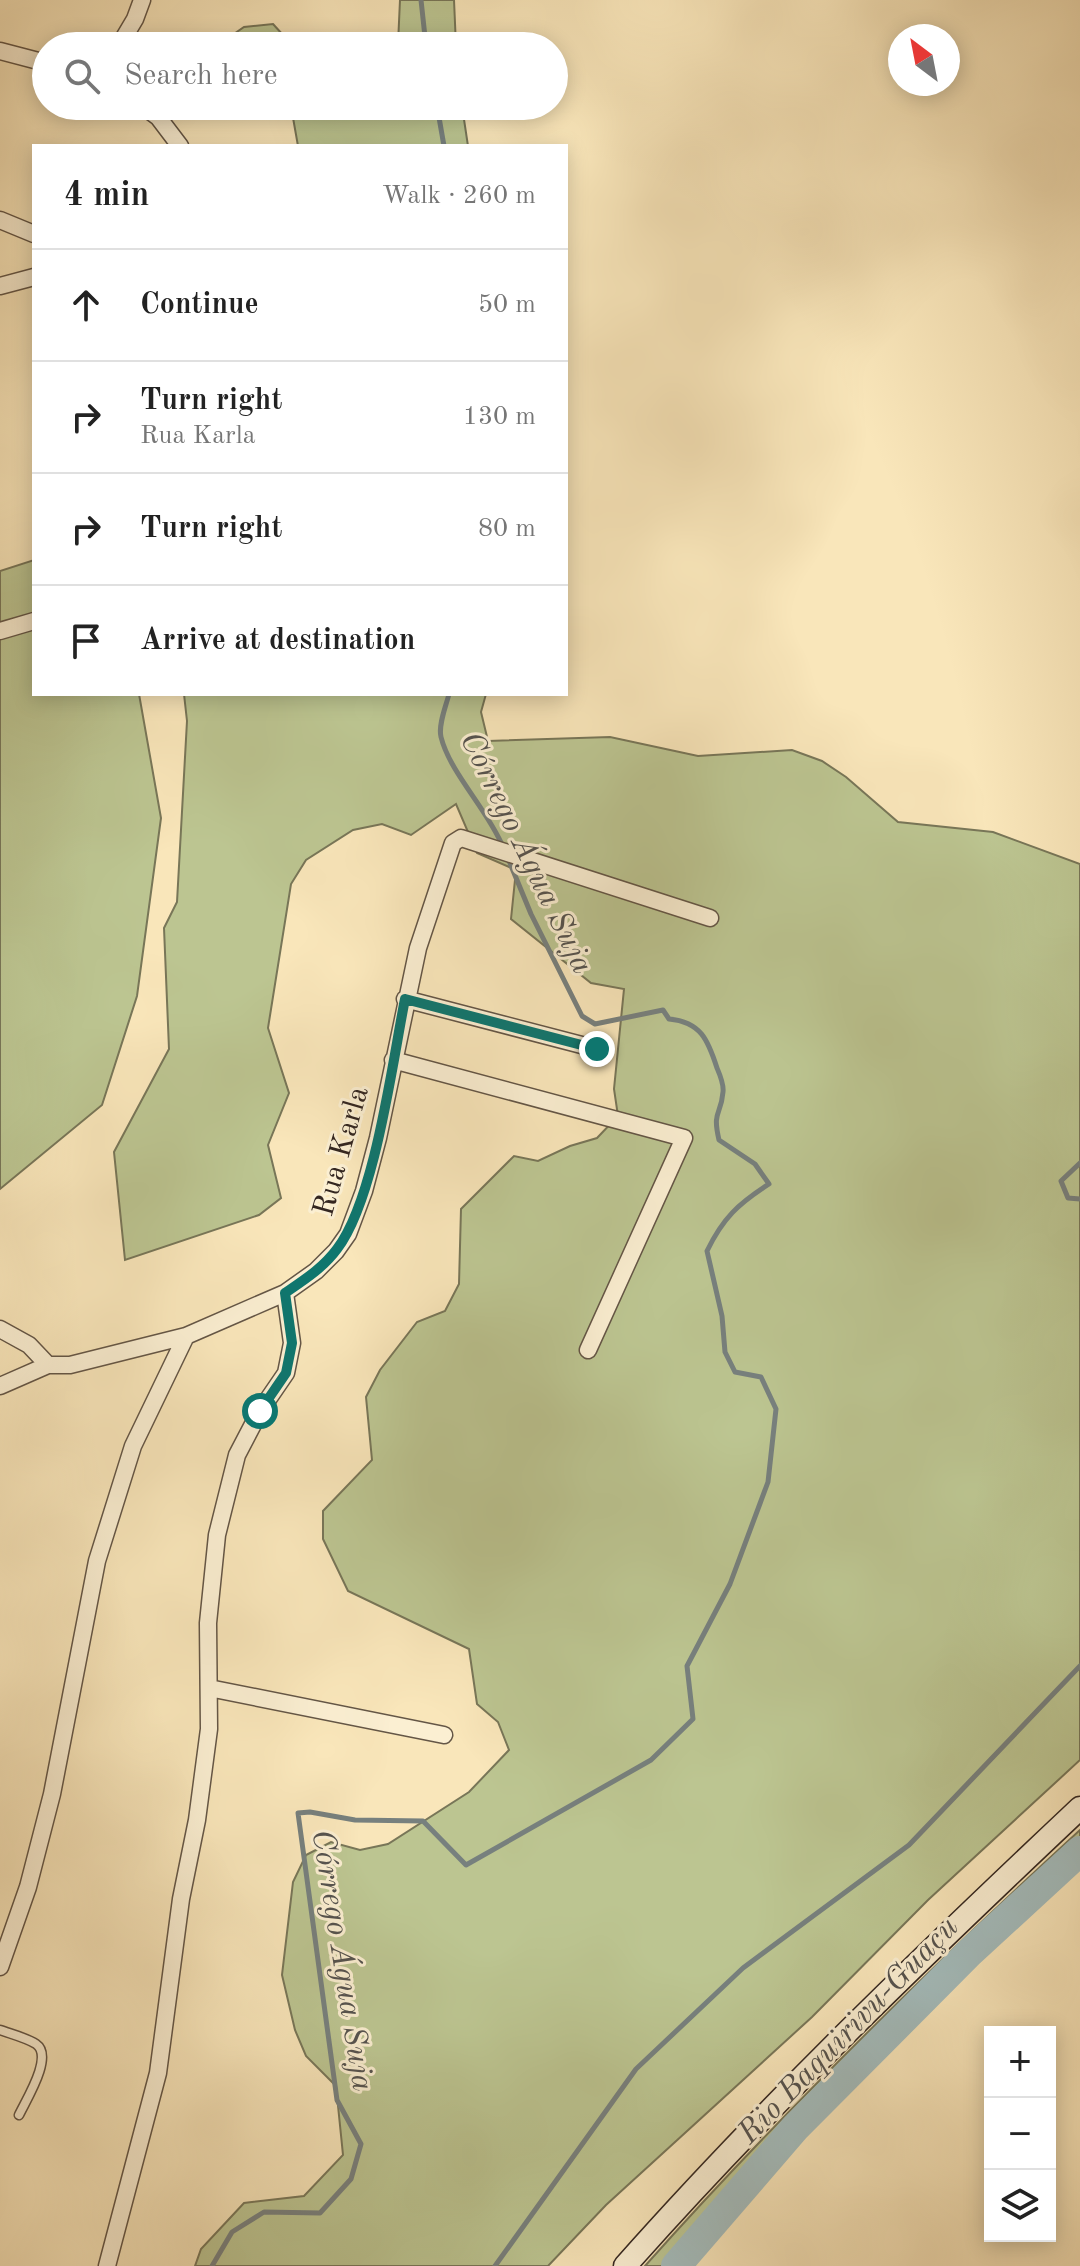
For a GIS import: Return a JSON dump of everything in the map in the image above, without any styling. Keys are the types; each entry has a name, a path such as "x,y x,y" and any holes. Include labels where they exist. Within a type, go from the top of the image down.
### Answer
{"main road":[{"path":"625,2266 703,2178 778,2101 1080,1808"}],"street":[{"path":"127,32 142,0"},
{"path":"0,51 32,59"},
{"path":"160,120 178,144"},
{"path":"0,220 32,233"},
{"path":"0,286 32,278"},
{"path":"0,631 32,622"},
{"name":"Rua Karla","path":"0,1386 48,1365 70,1365 186,1336 285,1293 316,1271 336,1251 348,1234 364,1191 405,999 431,902 453,843 461,838 710,918"},
{"path":"405,999 597,1049"},
{"path":"393,1060 684,1138 588,1350"},
{"path":"107,2266 158,2073 181,1899 203,1774 209,1729 208,1623 217,1535 237,1455 260,1411 286,1373 292,1343 285,1293"},
{"path":"0,1329 29,1345 48,1365"},
{"path":"0,1967 28,1887 52,1794 97,1561 133,1446 186,1336"},
{"path":"209,1688 444,1735"}],"lane":[{"path":"0,2030 39,2045 42,2052 43,2062 19,2115"}],"green space":[{"path":"400,0 454,0 455,32 399,32"},
{"path":"273,24 280,32 237,32 244,27"},
{"path":"293,120 464,120 468,144 298,144"},
{"path":"32,561 32,696 139,696 161,818 137,996 102,1105 0,1189 0,571"},
{"path":"184,696 485,696 481,712 488,741 610,737 698,756 792,750 822,761 846,777 898,822 993,832 1080,864 1080,1760 928,1900 812,2017 606,2205 548,2266 195,2266 201,2249 244,2203 304,2196 343,2155 336,2086 306,2056 295,2030 282,1975 293,1882 306,1855 331,1842 360,1850 388,1844 469,1792 509,1750 498,1722 477,1704 469,1649 348,1591 323,1539 323,1511 372,1460 366,1397 380,1370 417,1322 445,1311 459,1284 461,1209 514,1156 538,1161 597,1138 618,1116 614,1089 624,989 591,983 511,919 516,870 477,853 456,804 411,835 382,824 353,830 306,860 291,884 268,1028 289,1093 268,1145 281,1198 259,1215 125,1260 114,1152 169,1049 164,928 177,902 187,721"},
{"path":"1080,1830 1080,1843 973,1939 915,2002 794,2122 663,2266 645,2266 857,2042"}],"waterway":[{"name":"Córrego Água Suja","path":"421,0 424,32"},
{"name":"Córrego Água Suja","path":"439,120 444,144"},
{"name":"Córrego Água Suja","path":"448,696 441,727 446,751 503,847"},
{"name":"Córrego Água Suja","path":"212,2266 232,2232 264,2212 320,2213 351,2179 361,2144 337,2100 298,1813 310,1812 355,1820 423,1821 466,1865 651,1760 693,1719 687,1666 730,1584 768,1482 776,1409 761,1377 735,1372 725,1352 722,1316 707,1251 732,1213 769,1184 755,1164 719,1140 717,1118 723,1089 702,1034 689,1024 669,1019 663,1010 595,1024 582,1016 531,914 507,856"},
{"path":"1080,1163 1061,1181 1068,1198 1080,1199"},
{"path":"495,2266 636,2069 743,1968 909,1845 1080,1666"},
{"name":"Rio Baquirivu-Guaçu","path":"676,2266 795,2128 969,1953 1080,1851"}],"route":[{"path":"260,1411 286,1373 292,1343 285,1293 316,1271 336,1251 348,1234 364,1191 378,1138 405,999 597,1049"}]}
